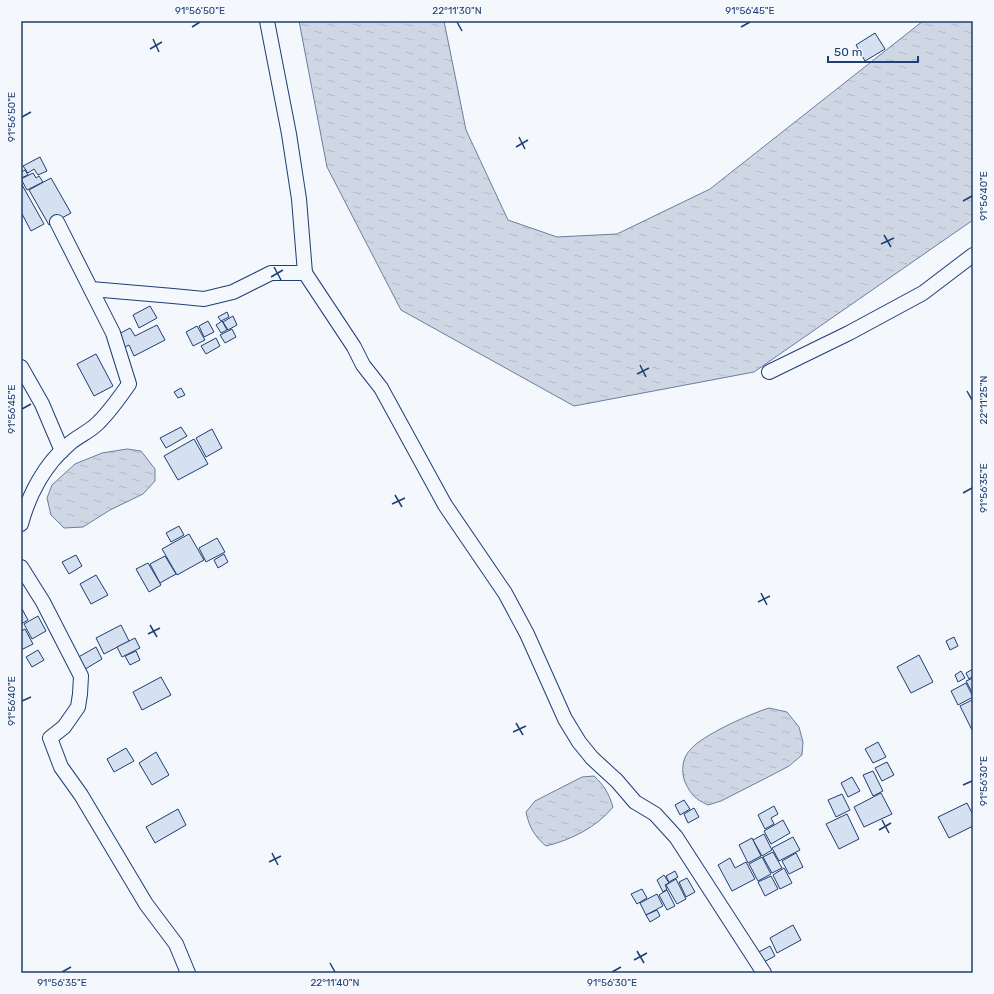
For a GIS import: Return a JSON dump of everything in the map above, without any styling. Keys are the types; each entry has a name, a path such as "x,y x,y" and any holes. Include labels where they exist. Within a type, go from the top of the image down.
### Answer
{"street":[{"path":"267,21 289,134 299,199 305,273 354,347 363,365 381,388 445,505 505,593 527,634 565,719 579,742 592,758 617,781 635,802 655,814 676,837 764,973"},
{"path":"21,524 32,493 48,467 70,443 98,424 129,384 113,332 58,222"},
{"path":"769,372 849,333 923,293 973,256"},
{"path":"91,289 204,299 233,292 271,273 305,273"},
{"path":"21,368 42,404 62,451"},
{"path":"21,567 44,602 81,676 78,707 64,727 50,738 61,767 81,796 146,904 176,944 188,973"}],"water":[{"path":"299,21 444,21 466,130 508,220 557,237 617,234 710,189 923,21 973,21 973,220 754,372 574,406 401,310 327,167"},
{"path":"127,449 141,451 155,469 155,481 143,494 110,510 83,527 64,528 51,515 47,498 52,485 75,464 102,453"},
{"path":"769,708 787,712 799,727 803,742 802,755 789,766 721,801 708,805 697,799 689,790 684,778 683,765 687,753 696,744 715,732 750,715"},
{"path":"594,776 606,790 613,807 599,821 583,832 546,846 533,831 526,812 535,801 582,777"}],"building":[{"path":"875,33 885,49 865,61 856,45"},
{"path":"40,157 47,171 38,175 34,169 28,173 23,166"},
{"path":"25,170 28,175 21,178 21,172"},
{"path":"33,173 36,178 39,176 43,182 27,190 21,179"},
{"path":"51,178 71,213 49,225 29,190"},
{"path":"21,183 44,224 31,231 21,212"},
{"path":"150,306 157,318 139,328 133,315"},
{"path":"227,312 229,317 221,321 218,317"},
{"path":"233,316 237,325 228,330 223,322"},
{"path":"208,321 214,332 204,337 199,326"},
{"path":"222,321 227,330 221,333 216,325"},
{"path":"157,325 165,340 134,356 129,345 123,348 117,335 130,328 135,336"},
{"path":"197,326 205,340 193,346 186,332"},
{"path":"232,329 236,337 225,343 220,335"},
{"path":"216,338 220,346 206,354 201,346"},
{"path":"96,354 113,386 94,396 77,364"},
{"path":"181,388 185,395 178,398 174,392"},
{"path":"181,427 187,436 166,448 160,438"},
{"path":"212,429 222,448 206,457 196,438"},
{"path":"194,439 208,464 178,480 164,456"},
{"path":"179,526 184,535 171,542 166,533"},
{"path":"189,534 204,560 177,575 162,549"},
{"path":"217,538 225,552 206,562 199,548"},
{"path":"224,554 228,562 218,568 214,560"},
{"path":"76,555 82,566 69,574 62,562"},
{"path":"165,556 176,574 160,583 150,564"},
{"path":"148,563 161,585 149,592 136,569"},
{"path":"96,575 108,595 91,604 80,584"},
{"path":"21,607 28,620 21,624"},
{"path":"38,616 46,631 32,639 24,624"},
{"path":"121,625 129,641 104,654 96,638"},
{"path":"25,629 33,644 21,650 21,631"},
{"path":"954,637 958,646 950,650 946,641"},
{"path":"135,638 140,648 122,657 117,647"},
{"path":"96,647 102,659 82,671 75,659"},
{"path":"38,650 44,660 32,667 26,657"},
{"path":"136,651 140,660 130,665 125,656"},
{"path":"919,655 933,682 911,693 897,667"},
{"path":"973,669 973,676 969,679 966,673"},
{"path":"961,671 965,678 958,682 955,675"},
{"path":"161,677 171,695 142,710 133,692"},
{"path":"973,678 973,694 966,681"},
{"path":"966,683 973,697 958,705 951,691"},
{"path":"972,700 973,702 972,730 960,706"},
{"path":"878,742 886,757 873,763 865,749"},
{"path":"126,748 134,761 114,772 107,759"},
{"path":"156,752 169,775 152,785 139,763"},
{"path":"887,762 894,775 882,781 875,768"},
{"path":"873,771 883,791 873,796 863,775"},
{"path":"852,777 860,791 848,797 841,783"},
{"path":"881,793 892,814 864,827 854,807"},
{"path":"842,794 850,810 836,817 828,800"},
{"path":"684,800 690,809 680,815 675,805"},
{"path":"967,803 973,815 973,826 949,838 938,817"},
{"path":"774,806 778,814 771,818 774,824 765,829 758,815"},
{"path":"694,808 699,817 688,823 684,814"},
{"path":"178,809 186,825 155,843 146,827"},
{"path":"847,814 859,839 839,849 826,824"},
{"path":"783,820 790,833 771,844 764,831"},
{"path":"764,834 772,850 762,856 753,840"},
{"path":"793,837 800,850 779,861 772,848"},
{"path":"752,838 761,856 748,863 739,845"},
{"path":"773,852 782,868 772,873 763,857"},
{"path":"796,853 803,867 789,874 782,861"},
{"path":"762,857 771,874 758,881 749,864"},
{"path":"730,858 735,868 746,862 755,879 732,891 718,865"},
{"path":"784,868 792,883 780,889 773,875"},
{"path":"675,871 678,877 669,882 666,876"},
{"path":"664,875 669,883 665,885 667,889 663,892 657,880"},
{"path":"771,876 778,889 765,896 758,882"},
{"path":"687,878 695,892 686,897 679,882"},
{"path":"676,879 686,899 677,904 666,885"},
{"path":"642,889 647,898 637,904 631,894"},
{"path":"667,890 675,906 667,910 659,895"},
{"path":"657,894 663,906 646,915 640,903"},
{"path":"657,910 660,916 650,922 646,915"},
{"path":"793,925 801,940 777,953 770,938"},
{"path":"770,946 775,956 762,963 757,953"}]}
